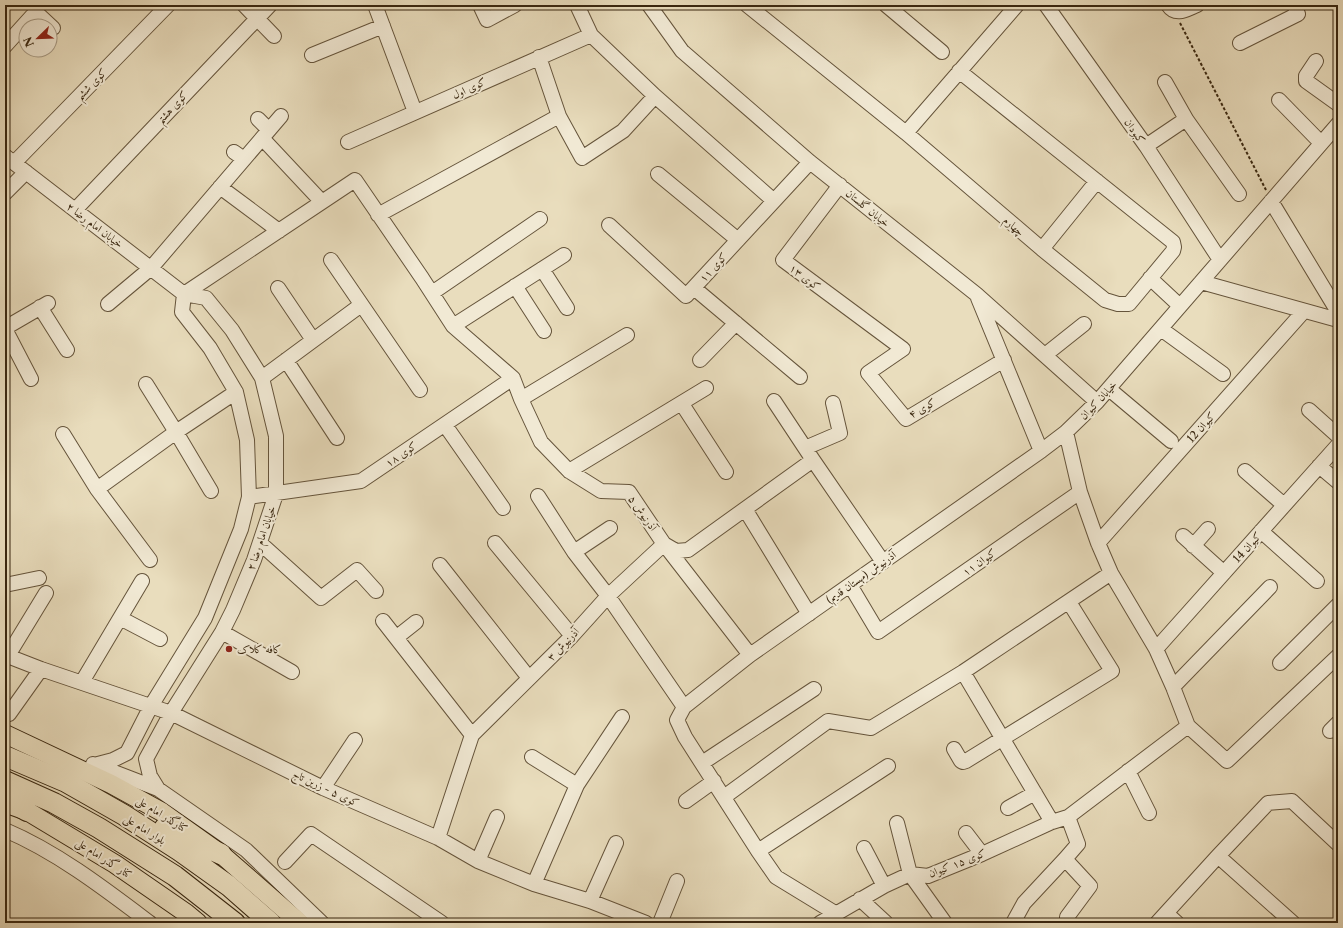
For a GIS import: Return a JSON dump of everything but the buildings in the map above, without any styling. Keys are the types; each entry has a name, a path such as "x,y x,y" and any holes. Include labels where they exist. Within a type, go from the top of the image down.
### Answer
{"highway":[{"name":"بلوار امام علی","path":"5,756 66,782 124,815 180,851 229,886 271,923"},
{"path":"5,781 54,803 99,828 175,876 236,923"},
{"path":"66,782 116,798 185,838 221,854"},
{"path":"5,798 27,811"}],"main road":[{"name":"کنارگذر امام علی","path":"5,734 111,784 162,812 221,854 300,923"},
{"name":"کنار گذر امام علی","path":"5,803 27,811 115,864 198,923"}],"street":[{"name":"کوی ششم","path":"10,159 168,5"},
{"path":"244,5 274,36"},
{"name":"کوی هشتم","path":"75,210 270,5"},
{"path":"375,5 415,112"},
{"path":"480,5 487,20 515,5"},
{"path":"577,5 590,34 655,96 774,201"},
{"name":"خیابان گلستان","path":"649,5 682,51 810,162 976,294 1097,402"},
{"name":"چهارم","path":"747,5 906,133 1104,300 1118,304 1130,304 1150,278"},
{"path":"886,5 942,52"},
{"path":"906,133 1017,5"},
{"name":"کبودان","path":"1046,5 1146,146 1220,260"},
{"path":"1171,8 1180,12 1197,5"},
{"path":"1240,43 1296,10"},
{"path":"30,18 35,14 38,14 42,18"},
{"path":"312,55 383,26"},
{"path":"5,46 18,32"},
{"name":"کوی اول","path":"348,142 590,34"},
{"path":"539,57 559,116 582,158 623,131 655,96"},
{"path":"1316,61 1306,76 1306,81 1338,104"},
{"path":"960,71 1173,242 1174,246 1172,250 1150,278 1180,306"},
{"path":"1165,82 1186,119 1239,194"},
{"path":"1279,100 1321,143"},
{"path":"108,304 151,268 220,186 239,156 265,134 281,116"},
{"path":"378,215 559,116"},
{"path":"258,119 265,134 322,202"},
{"path":"1146,146 1186,119"},
{"name":"خیابان کیوان","path":"1042,451 1066,432 1097,402 1321,143 1337,128"},
{"name":"خیابان امام رضا ۲","path":"10,159 184,294 206,298 232,330 262,378 276,436 276,494 251,568 222,632 171,713 146,759 150,776 158,789"},
{"name":"کوی ۱۱","path":"610,225 686,296 810,162"},
{"path":"5,193 26,172"},
{"path":"658,174 738,240"},
{"path":"184,294 355,180 453,326 513,378"},
{"path":"1042,249 1097,181"},
{"name":"کوی ۱۳","path":"840,185 783,260 903,350"},
{"path":"220,186 278,231"},
{"path":"1272,201 1338,312"},
{"path":"432,293 540,219"},
{"path":"453,326 564,255"},
{"path":"331,260 420,390"},
{"path":"542,269 567,308"},
{"path":"1201,282 1338,320"},
{"path":"515,286 544,331"},
{"path":"278,288 313,340"},
{"path":"694,288 800,377"},
{"name":"خیابان امام رضا ۲","path":"94,764 112,760 127,753 151,706 205,618 241,529 249,497 246,440 236,392 210,348 182,312 184,294"},
{"path":"976,294 1042,451"},
{"path":"31,379 5,328 44,305 67,350"},
{"path":"262,378 361,305"},
{"name":"کیوان 12","path":"1098,543 1304,311"},
{"path":"700,360 736,323"},
{"path":"1045,355 1084,324"},
{"path":"1161,328 1223,374"},
{"path":"521,399 627,335"},
{"name":"کوی ۴","path":"903,350 868,373 906,418 1004,360"},
{"path":"286,360 337,438"},
{"name":"آذرنیوش ۵","path":"513,378 541,442 569,471 601,491 630,492 664,544 750,655"},
{"name":"کوی ۱۸","path":"249,497 361,481 513,378"},
{"path":"146,384 211,491"},
{"path":"569,471 682,404 706,388"},
{"path":"1109,388 1170,441"},
{"path":"97,489 176,432 236,392"},
{"path":"774,401 883,562"},
{"path":"805,448 840,433 833,402"},
{"path":"682,404 726,472"},
{"path":"1310,410 1338,436"},
{"path":"445,425 503,508"},
{"path":"1066,432 1080,492 1098,543 1111,573 1156,649 1174,687 1188,726 1227,761 1338,656"},
{"path":"63,434 97,489 150,560"},
{"name":"کیوان 14","path":"1156,649 1338,445"},
{"name":"آذرنیوش (مهستان قدیم)","path":"684,707 750,655 1042,451"},
{"path":"664,544 676,551 688,550 813,460"},
{"path":"1319,466 1338,482"},
{"path":"1245,471 1284,506"},
{"name":"کیوان ۱۱","path":"850,585 878,632 1080,492"},
{"path":"538,496 574,552 608,596 684,707 677,720 685,737 776,877 835,913"},
{"path":"744,510 809,614"},
{"path":"574,552 610,528"},
{"path":"1193,546 1208,529"},
{"path":"1261,531 1317,581"},
{"path":"1182,536 1224,573"},
{"path":"260,543 321,598 357,570 376,591"},
{"path":"495,543 572,636"},
{"name":"آذرنیوش ۳","path":"438,838 472,735 572,636 608,596 664,544"},
{"path":"440,566 529,678"},
{"path":"724,798 828,721 871,728 963,672 1111,573"},
{"path":"5,585 40,578"},
{"path":"82,682 142,581"},
{"path":"1174,687 1270,586"},
{"path":"6,656 46,593"},
{"path":"954,749 963,762 1112,671 1069,602"},
{"path":"1280,663 1338,605"},
{"path":"120,618 160,639"},
{"path":"383,621 472,735"},
{"path":"397,637 416,622"},
{"path":"222,632 292,672"},
{"name":"کوی ۵ - زرین تاج","path":"6,656 171,713 323,788 438,838 478,861 534,884 590,901 646,923"},
{"path":"9,714 41,669"},
{"path":"963,672 1052,822"},
{"path":"702,762 814,689"},
{"path":"534,884 577,785 622,717"},
{"name":"کوی ۱۵ کیوان","path":"820,923 860,899 910,874 928,876 982,854 1052,822 1068,817 1188,726"},
{"path":"323,788 355,740"},
{"path":"42,751 94,764 158,789 246,850 322,923"},
{"path":"532,757 577,785"},
{"path":"758,851 888,766"},
{"path":"1128,771 1149,813"},
{"path":"686,801 714,782"},
{"path":"1008,808 1034,793"},
{"path":"1177,923 1162,918 1268,803 1292,800 1338,844"},
{"path":"478,861 497,817"},
{"path":"1012,923 1024,903 1066,859 1078,844 1068,817"},
{"path":"897,823 910,874 945,923"},
{"path":"5,830 23,838 98,883 150,923"},
{"path":"966,833 982,854"},
{"path":"285,862 311,834 442,923"},
{"path":"590,901 616,843"},
{"path":"864,848 884,886"},
{"path":"1218,856 1293,923"},
{"path":"1066,859 1094,882 1067,918"},
{"path":"660,923 677,880"},
{"path":"860,899 886,923"}],"path":[{"path":"1171,8 1272,201"}],"place":[{"name":"کافه کلاک","path":"229,649"}]}
